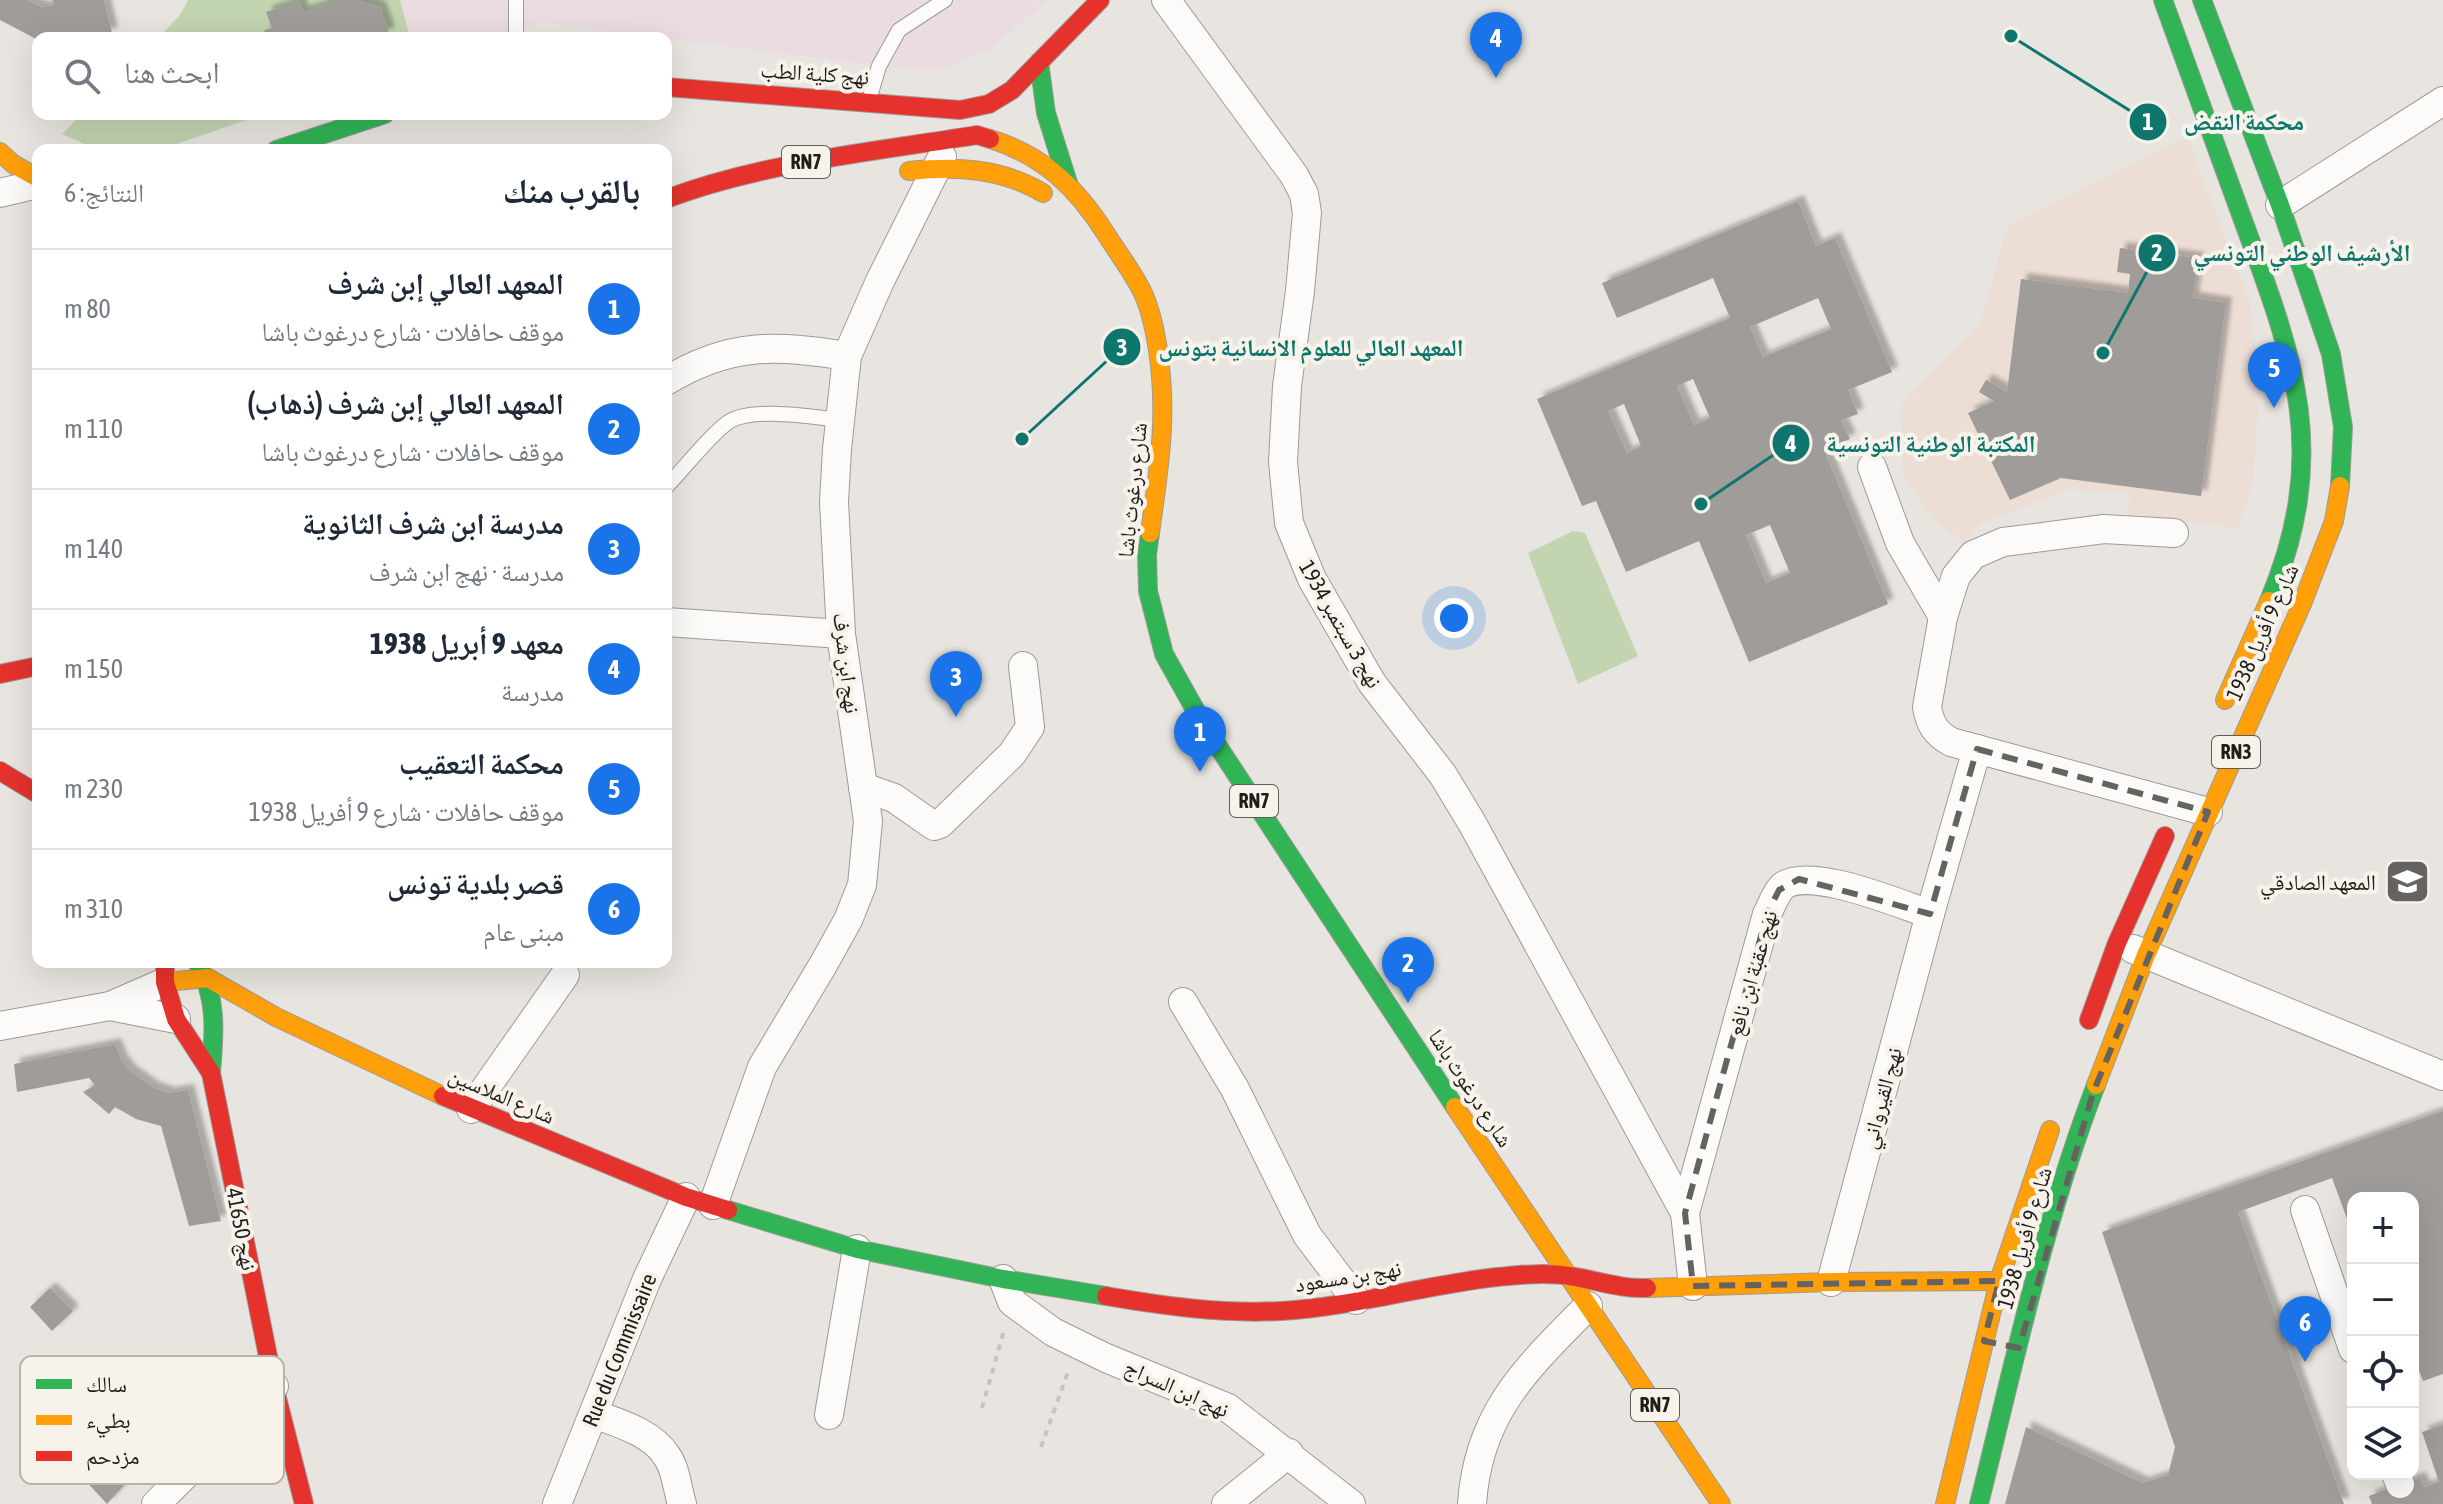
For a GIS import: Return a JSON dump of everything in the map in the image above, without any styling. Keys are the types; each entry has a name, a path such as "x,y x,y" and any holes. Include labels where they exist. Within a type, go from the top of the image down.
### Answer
{"main road":[{"path":"960,110 989,104 1012,90 1100,0"},
{"name":"شارع 9 أفريل 1938","path":"2163,0 2278,316 2291,356 2303,425 2302,483 2295,525 2266,610 2216,721"},
{"name":"شارع 9 أفريل 1938","path":"1979,1504 2069,1165 2093,1093 2146,955 2302,604 2334,521 2340,492 2343,427 2331,354 2280,205 2202,0"},
{"path":"1039,62 1046,113 1069,186"},
{"name":"نهج كلية الطب","path":"672,87 960,110"},
{"path":"294,144 367,120"},
{"name":"شارع درغوث باشا","path":"949,139 977,135 1014,146 1049,168 1084,200 1142,291 1154,323 1161,357 1164,429 1147,555 1148,591 1164,654 1202,722 1566,1275 1721,1504"},
{"name":"RN7","path":"672,197 766,169 949,139"},
{"path":"0,152 32,175"},
{"name":"شارع درغوث باشا","path":"937,167 974,167 1005,175 1037,189 1107,238"},
{"name":"RN7","path":"892,173 937,167"},
{"name":"RN7","path":"672,215 706,203 787,185"},
{"path":"0,674 32,656"},
{"path":"0,771 32,790"},
{"path":"2081,1044 2117,943 2182,797"},
{"name":"شارع الملاسين","path":"201,968 230,1017 211,1073"},
{"path":"165,972 208,978"},
{"name":"نهج 41650","path":"165,972 176,1019 211,1073 268,1356"},
{"name":"شارع الملاسين","path":"208,978 276,1017 471,1109 686,1197 713,1205"},
{"name":"شارع الملاسين","path":"176,1019 276,1017"},
{"name":"شارع 9 أفريل 1938","path":"1945,1504 1999,1281 2055,1116"},
{"name":"نهج بن مسعود","path":"713,1205 1008,1291 1206,1311 1281,1311 1498,1277 1566,1275 1628,1289 1831,1282 1999,1281"},
{"path":"1984,1341 2019,1348"},
{"name":"نهج 41650","path":"284,1425 304,1504"}],"street":[{"name":"نهج 3 سبتمبر 1934","path":"1166,0 1294,175 1306,200 1303,260 1287,386 1283,462 1289,523 1312,579 1372,683 1443,775 1472,823 1685,1213"},
{"path":"2280,205 2443,101"},
{"name":"نهج ابن شرف","path":"713,1205 762,1067 848,920 862,885 868,821 841,634 834,502 847,356 880,281 937,167 960,110"},
{"path":"0,193 32,185"},
{"path":"672,377 692,365 721,355 754,349 792,347 847,356"},
{"path":"1872,467 1900,543 1943,617"},
{"path":"2174,533 2104,529 2003,542 1973,555 1956,576 1943,617 1927,707 1930,722 1939,736 1951,742 2182,797 2208,812"},
{"path":"672,622 841,634"},
{"path":"863,787 894,798 926,823 934,826 940,824 1012,754 1030,727 1023,666"},
{"path":"1930,914 1977,749"},
{"name":"نهج عقبة ابن نافع","path":"1693,1286 1685,1213 1767,914 1779,890 1799,879 1812,879 1930,914"},
{"name":"نهج القيرواني","path":"1831,1282 1930,914"},
{"path":"2117,943 2443,1076"},
{"path":"0,1026 110,1006 165,972"},
{"path":"471,1109 565,975"},
{"path":"1183,1002 1235,1089 1307,1235 1356,1300"},
{"path":"110,1006 176,1019"},
{"name":"Rue du Commissaire","path":"557,1504 647,1279 686,1197"},
{"path":"2305,1210 2349,1336"},
{"path":"829,1415 857,1249"},
{"name":"نهج ابن السراج","path":"1008,1291 1053,1332 1228,1408 1351,1504"},
{"path":"1472,1504 1474,1474 1483,1442 1499,1407 1535,1360 1588,1306"},
{"path":"594,1414 637,1431 658,1445 671,1465 682,1504"},
{"path":"1226,1504 1289,1453"},
{"path":"156,1504 176,1484"}],"lane":[{"path":"516,0 516,32"},
{"path":"869,101 879,66 899,30 945,0"},
{"path":"672,481 729,421 758,414 840,420"}],"path":[{"path":"982,1408 1008,1291"},
{"path":"1041,1447 1078,1344"}],"highlighted area":[{"path":"1977,749 2208,812 2093,1093 2019,1348 1984,1341 1999,1281 1693,1286 1685,1213 1767,914 1779,890 1799,879 1930,914"}],"shaded area":[{"path":"400,0 1047,0 990,50 938,70 879,66 672,39 672,32 614,32 544,23 514,32 408,32"},
{"path":"2187,138 2250,302 2259,394 2253,481 2238,528 2128,514 2130,494 2069,489 1979,525 1966,545 1932,518 1903,475 1901,406 1982,319 2007,227"}],"green space":[{"path":"188,0 400,0 408,32 164,32 180,15"},
{"path":"76,120 246,120 176,144 84,144 62,134"},
{"path":"1573,531 1585,533 1638,656 1578,684 1528,553"}],"building":[{"path":"0,0 27,0 42,7 54,5 53,0 104,0 112,32 32,32 32,37 0,20"},
{"path":"338,0 356,0 380,7 389,32 264,32 272,28 266,12 299,1 303,12"},
{"path":"1798,201 1816,246 1835,238 1892,372 1848,390 1858,414 1841,420 1850,439 1824,450 1888,604 1749,662 1699,541 1626,572 1596,501 1582,506 1537,399 1730,318 1713,278 1617,318 1602,283","holes":["1818,298 1831,329 1763,357 1750,327","1693,379 1710,418 1694,425 1677,386","1624,404 1641,446 1627,453 1608,411","1770,525 1790,573 1766,583 1746,535"]},
{"path":"2120,248 2198,258 2193,298 2226,303 2201,496 2061,478 2010,500 1968,413 1994,401 1979,392 1986,380 2007,392 2021,279 2128,293 2130,274 2117,272"},
{"path":"115,1044 130,1071 154,1088 169,1093 188,1090 221,1221 189,1226 161,1126 136,1119 115,1107 109,1114 83,1092 95,1085 89,1078 17,1092 14,1064"},
{"path":"2443,1111 2443,1374 2423,1381 2419,1371 2419,1192 2347,1192 2347,1219 2332,1178 2238,1212 2344,1504 2005,1504 2026,1427 2143,1483 2168,1475 2175,1447 2102,1232"},
{"path":"50,1288 73,1311 52,1331 30,1307"},
{"path":"2443,1425 2443,1504 2372,1504 2369,1496 2400,1484 2420,1478 2424,1487 2439,1482 2422,1432"},
{"path":"89,1484 125,1484 107,1504"}],"traffic: fast":[{"path":"2163,0 2276,312 2298,404 2301,450 2298,497 2288,547 2269,601"},
{"path":"2202,0 2280,205 2331,354 2343,427 2340,486"},
{"path":"1039,62 1046,113 1069,186"},
{"path":"294,144 367,120"},
{"path":"1150,533 1148,591 1164,654 1202,722 1455,1107"},
{"path":"200,968 212,1004 211,1073"},
{"path":"1979,1504 2045,1240 2096,1085"},
{"path":"728,1210 857,1249 1106,1296"}],"traffic: slow":[{"path":"990,139 1026,154 1071,188 1095,217 1145,298 1157,343 1162,398 1161,442 1150,533"},
{"path":"0,152 32,175"},
{"path":"909,171 978,171 1011,178 1043,193"},
{"path":"2096,1085 2146,955 2302,604 2334,521 2340,486"},
{"path":"2225,700 2269,601"},
{"path":"165,982 208,978 276,1017 443,1096"},
{"path":"1455,1107 1721,1504"},
{"path":"1945,1504 1999,1281 2050,1130"},
{"path":"1647,1288 1999,1281"}],"traffic: jam":[{"path":"672,87 960,110 989,104 1012,90 1100,0"},
{"path":"672,197 780,167 977,135 990,139"},
{"path":"0,674 32,667"},
{"path":"0,771 32,790"},
{"path":"2089,1020 2117,943 2165,836"},
{"path":"165,968 165,982 176,1019 211,1073 268,1356"},
{"path":"443,1096 686,1197 728,1210"},
{"path":"1106,1296 1193,1308 1259,1312 1308,1309 1470,1281 1524,1275 1560,1275 1647,1288"},
{"path":"284,1425 304,1504"}],"place":[{"name":"محكمة النقض","path":"2011,36"},
{"name":"معهد 9 أبريل 1938","path":"1496,78"},
{"name":"الأرشيف الوطني التونسي","path":"2103,353"},
{"name":"محكمة التعقيب","path":"2274,408"},
{"name":"المعهد العالي للعلوم الانسانية بتونس","path":"1022,439"},
{"name":"المكتبة الوطنية التونسية","path":"1701,504"},
{"name":"مدرسة ابن شرف الثانوية","path":"956,717"},
{"name":"المعهد العالي إبن شرف","path":"1200,772"},
{"name":"المعهد الصادقي","path":"2407,882"},
{"name":"المعهد العالي إبن شرف (ذهاب)","path":"1408,1003"},
{"name":"قصر بلدية تونس","path":"2305,1362"}]}
